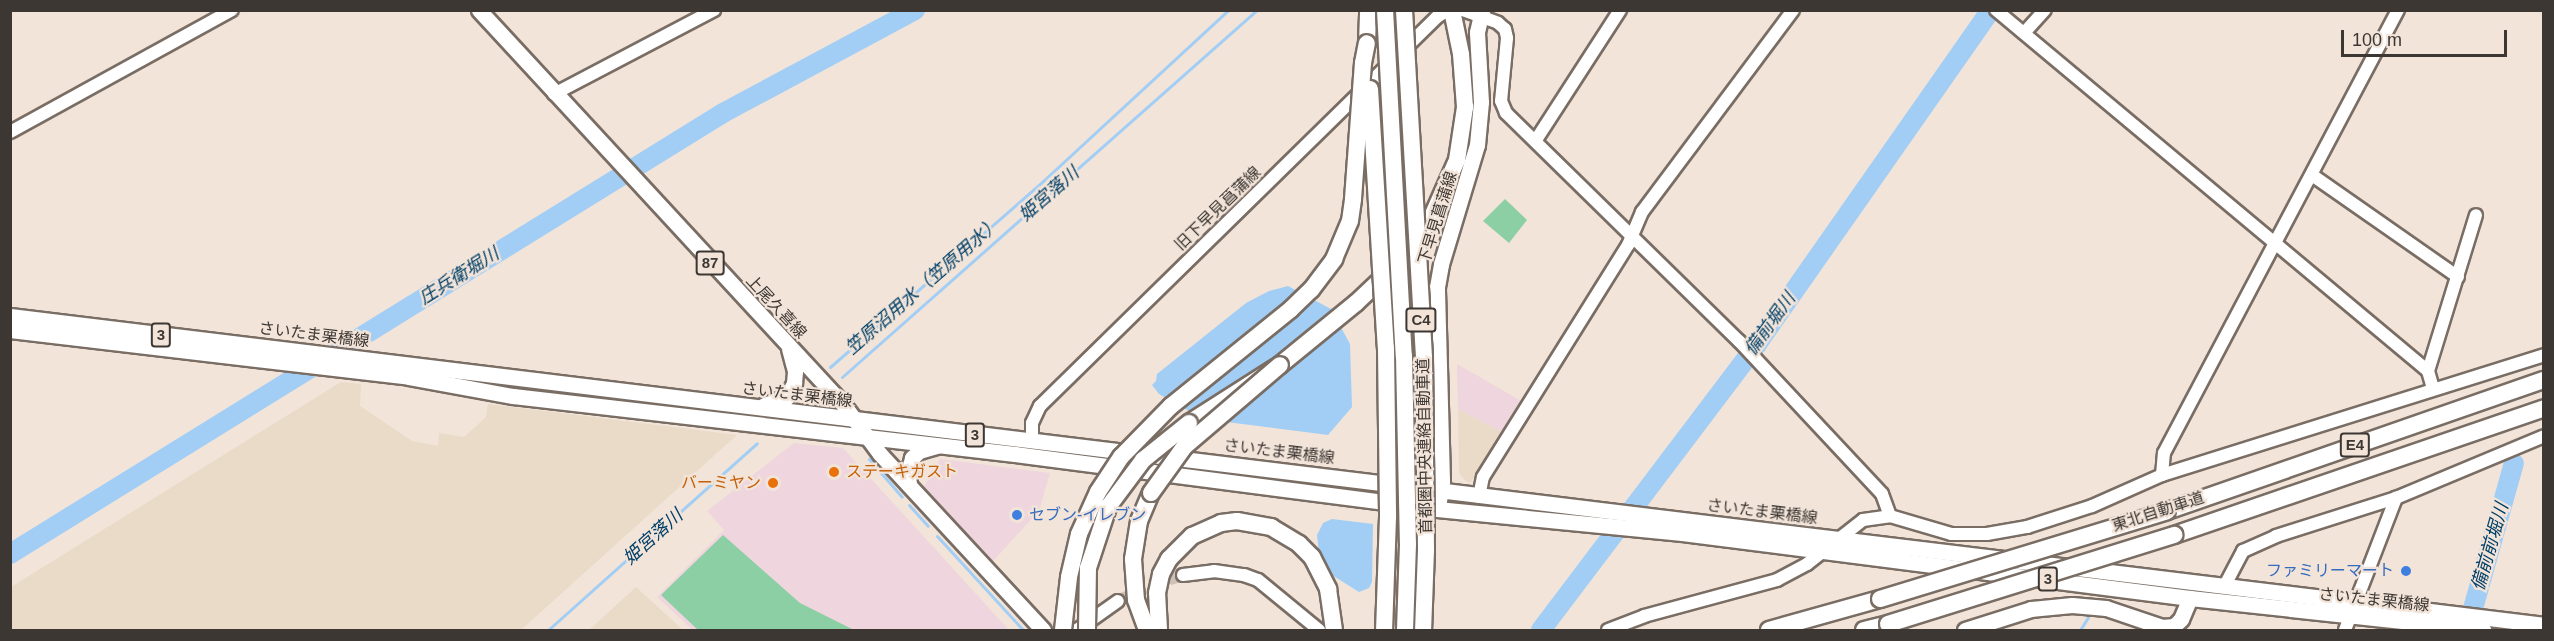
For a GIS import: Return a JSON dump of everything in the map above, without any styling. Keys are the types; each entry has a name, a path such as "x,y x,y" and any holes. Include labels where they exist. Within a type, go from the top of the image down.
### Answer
{"highway":[{"path":"1368,10 1367,43 1386,348 1388,517 1384,630"},
{"name":"首都圏中央連絡自動車道","path":"1385,10 1404,356 1408,544 1405,630"},
{"name":"首都圏中央連絡自動車道","path":"1404,10 1424,358 1426,539 1423,630"},
{"path":"1148,630 1136,600 1133,559 1139,522 1151,493 1184,447 1390,271 1417,240 1446,189 1457,160 1465,107 1461,54 1450,10"},
{"path":"1063,630 1069,577 1079,534 1108,474 1133,442 1171,406 1311,290 1334,260 1350,221 1363,63 1367,43"},
{"path":"1087,630 1086,590 1090,558 1100,527 1118,491 1143,460 1159,446 1280,365"},
{"name":"東北自動車道","path":"1769,630 1880,599 2167,511 2544,381"},
{"name":"東北自動車道","path":"1864,630 2174,536 2544,408"},
{"path":"1159,630 1157,593 1169,559 1192,536 1221,523 1254,522 1271,526 1299,544 1312,557 1321,573 1332,607 1334,630"}],"main road":[{"name":"上尾久喜線","path":"479,10 632,179 843,404 866,436 1043,630"},
{"name":"下早見菖蒲線","path":"1437,509 1441,492 1437,287 1441,264 1477,145 1481,102 1477,39 1481,13"},
{"name":"さいたま栗橋線","path":"10,316 349,358 527,377 746,407 1330,476 1479,497 2224,587 2353,609 2483,626 2544,625"},
{"name":"さいたま栗橋線","path":"10,330 409,377 513,396 942,445 1437,509 1825,550 2190,598 2353,609"},
{"path":"746,407 780,401 790,392 795,371 787,346"},
{"path":"909,484 908,473 912,458 919,451 942,445"},
{"path":"1965,630 2031,609 2072,605 2106,608 2162,627 2174,626 2181,619 2190,598"}],"street":[{"path":"10,132 231,10"},
{"name":"旧下早見菖蒲線","path":"1032,442 1033,417 1040,406 1429,25 1450,10"},
{"path":"1463,10 1481,13 1505,28 1507,38 1501,105 1764,366 1882,494 1890,516"},
{"path":"1536,140 1620,10"},
{"path":"1479,497 1483,477 1633,236 1642,212 1793,10"},
{"path":"1996,10 2428,371"},
{"path":"2020,30 2044,10"},
{"path":"2162,475 2164,453 2398,10"},
{"path":"554,94 705,13"},
{"path":"2312,175 2458,277"},
{"path":"2433,389 2428,371 2476,216"},
{"path":"1608,630 1644,616 1777,580 1825,550 1863,520 1890,516 1937,532 1987,534 2027,527 2077,512 2162,475 2544,355"},
{"path":"2224,587 2243,550 2276,536 2396,498 2544,436"},
{"path":"2344,630 2396,498"},
{"path":"1183,575 1214,571 1244,575 1258,580 1282,597 1319,630"},
{"path":"1077,630 1118,601"}],"shaded area":[{"path":"1457,364 1523,402 1504,433 1458,409"},
{"path":"341,382 361,384 360,406 412,441 438,446 439,433 464,437 486,417 488,404 737,435 521,630 11,630 11,587"},
{"path":"1458,409 1504,433 1471,482 1467,482 1459,473"},
{"path":"794,443 843,448 1009,630 693,630 657,597 724,530 707,511"},
{"path":"940,459 1050,473 1039,511 992,562 924,487"},
{"path":"636,587 683,630 589,630"}],"green space":[{"path":"1505,199 1527,220 1509,243 1483,221"},
{"path":"723,535 800,603 854,630 698,630 661,595"}],"water":[{"path":"1288,286 1331,309 1350,344 1352,407 1328,435 1203,419 1159,394 1152,385 1156,381 1157,374 1246,303 1269,291"},
{"path":"1332,519 1373,524 1372,582 1369,588 1359,592 1324,570 1320,562 1317,535 1323,523"}],"waterway":[{"name":"庄兵衛堀川","path":"10,554 723,113 915,10"},
{"name":"笠原沼用水（笠原用水）","path":"830,367 1043,181 1228,10"},
{"name":"姫宮落川","path":"842,377 1257,10"},
{"name":"備前堀川","path":"1541,630 1757,344 1991,10"},
{"name":"笠原沼用水（笠原用水）","path":"811,392 820,401"},
{"name":"姫宮落川","path":"548,630 757,443"},
{"name":"笠原沼用水（笠原用水）","path":"869,459 902,497"},
{"name":"備前前堀川","path":"2467,630 2514,463"},
{"name":"笠原沼用水（笠原用水）","path":"909,505 928,526"},
{"name":"笠原沼用水（笠原用水）","path":"937,536 1023,630"},
{"path":"2080,630 2088,617"}],"tunnel":[{"path":"1118,601 1152,585 1183,575"}],"place":[{"name":"ステーキガスト","path":"834,472"},
{"name":"バーミヤン","path":"773,483"},
{"name":"セブン-イレブン","path":"1017,515"},
{"name":"ファミリーマート","path":"2406,571"}]}
